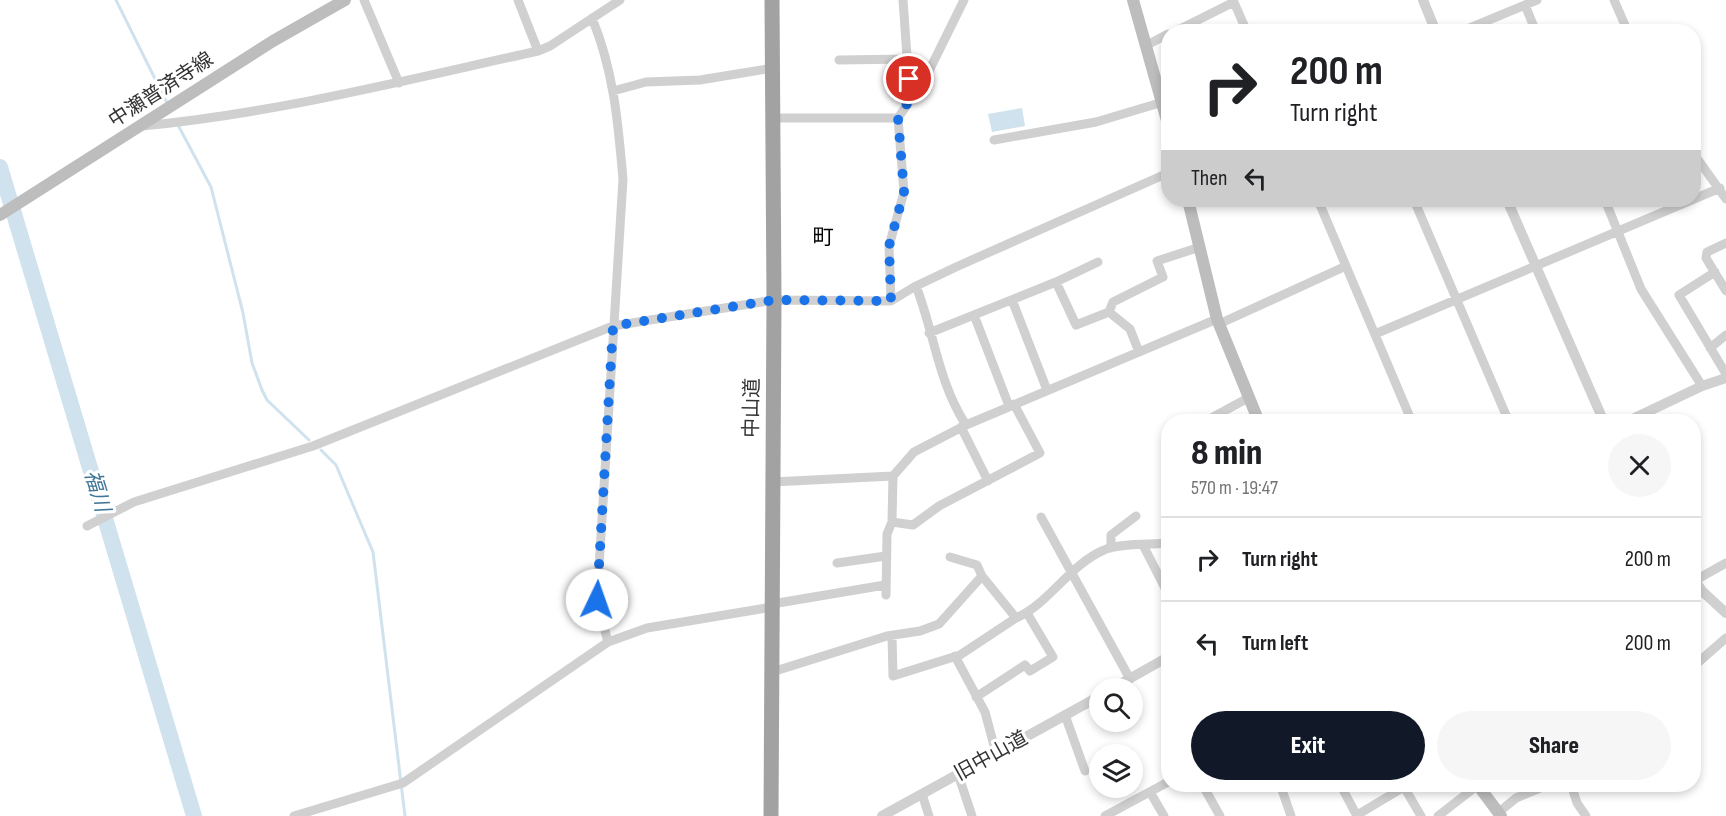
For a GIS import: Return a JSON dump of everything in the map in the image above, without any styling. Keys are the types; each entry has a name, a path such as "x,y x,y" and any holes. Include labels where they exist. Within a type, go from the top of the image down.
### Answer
{"highway":[{"name":"中山道","path":"771,816 774,300 772,0"}],"main road":[{"name":"中瀬普済寺線","path":"0,215 273,41 345,0"},
{"path":"1133,0 1161,95"},
{"path":"1190,207 1218,321 1255,414"},
{"path":"1483,792 1500,814"}],"street":[{"path":"364,0 399,83"},
{"path":"518,0 538,51"},
{"path":"142,126 193,121 298,104 538,51 550,46 620,0"},
{"path":"903,0 910,99"},
{"path":"891,301 889,246 904,192 898,118 926,77 964,0"},
{"path":"1423,0 1433,24"},
{"path":"1614,0 1624,24"},
{"path":"1189,24 1234,1 1244,24"},
{"path":"1479,24 1533,1 1535,24"},
{"path":"592,18 606,53 623,179 597,600 608,642"},
{"path":"1147,45 1161,38"},
{"path":"839,60 907,59"},
{"path":"612,91 646,82 700,80 772,68"},
{"path":"994,140 1096,122 1161,103"},
{"path":"773,118 898,118"},
{"path":"1701,163 1726,199"},
{"path":"88,526 145,499 313,446 613,326 774,300 891,301 916,286 1161,176"},
{"path":"1701,196 1720,188"},
{"path":"1321,207 1409,414"},
{"path":"1417,207 1506,414"},
{"path":"1510,207 1600,414"},
{"path":"1608,207 1641,289 1702,386"},
{"path":"1375,334 1676,207"},
{"path":"1726,243 1707,252 1706,258 1726,291"},
{"path":"1056,282 1076,326 1109,312 1113,302 1163,277 1157,261 1200,247"},
{"path":"929,333 1056,282 1098,262"},
{"path":"294,816 403,783 608,642 647,628 772,606 886,590 887,534 892,522 893,476 914,452 1011,405 1346,266"},
{"path":"1643,414 1726,376 1679,295 1714,272"},
{"path":"916,286 935,359 988,481"},
{"path":"1012,300 1047,390"},
{"path":"1109,312 1130,329 1139,352"},
{"path":"892,522 913,525 939,506 1040,453 1011,405 974,315"},
{"path":"1710,348 1726,335"},
{"path":"1219,414 1248,398"},
{"path":"772,482 893,476"},
{"path":"1112,548 1111,536 1136,516"},
{"path":"1041,517 1129,678"},
{"path":"892,636 893,676 955,656 1027,613 1070,572 1105,549 1161,544"},
{"path":"1143,545 1161,580"},
{"path":"837,563 886,556"},
{"path":"950,557 977,565 982,576 1016,618"},
{"path":"1701,576 1726,563"},
{"path":"772,672 939,624 982,576"},
{"path":"1701,587 1726,613"},
{"path":"976,697 1025,665 1030,671 1053,657 1027,613"},
{"path":"1701,660 1726,638"},
{"path":"955,656 984,712 996,753"},
{"path":"1132,678 1161,661"},
{"name":"旧中山道","path":"882,816 1089,702"},
{"path":"1065,715 1085,771"},
{"path":"958,774 972,816"},
{"path":"1107,816 1161,786"},
{"path":"1150,792 1164,816"},
{"path":"1206,792 1220,816"},
{"path":"1283,792 1291,816"},
{"path":"1344,792 1357,816 1396,792"},
{"path":"1407,792 1421,816"},
{"path":"1438,816 1469,792"},
{"path":"1500,814 1516,798 1531,792"},
{"path":"1574,792 1577,803 1586,816"},
{"path":"922,794 929,816"}],"water":[{"path":"1022,108 1025,126 992,132 988,114"}],"waterway":[{"path":"116,0 167,103"},
{"path":"178,125 211,187 243,313 252,363 262,390 267,400 309,440"},
{"name":"福川","path":"0,167 194,816"},
{"path":"321,450 336,465 373,552 405,816"}],"district":[{"name":"町","path":"823,237"}],"route":[{"path":"597,600 613,326 774,300 891,301 889,246 904,192 898,118 910,99 909,79"}]}
